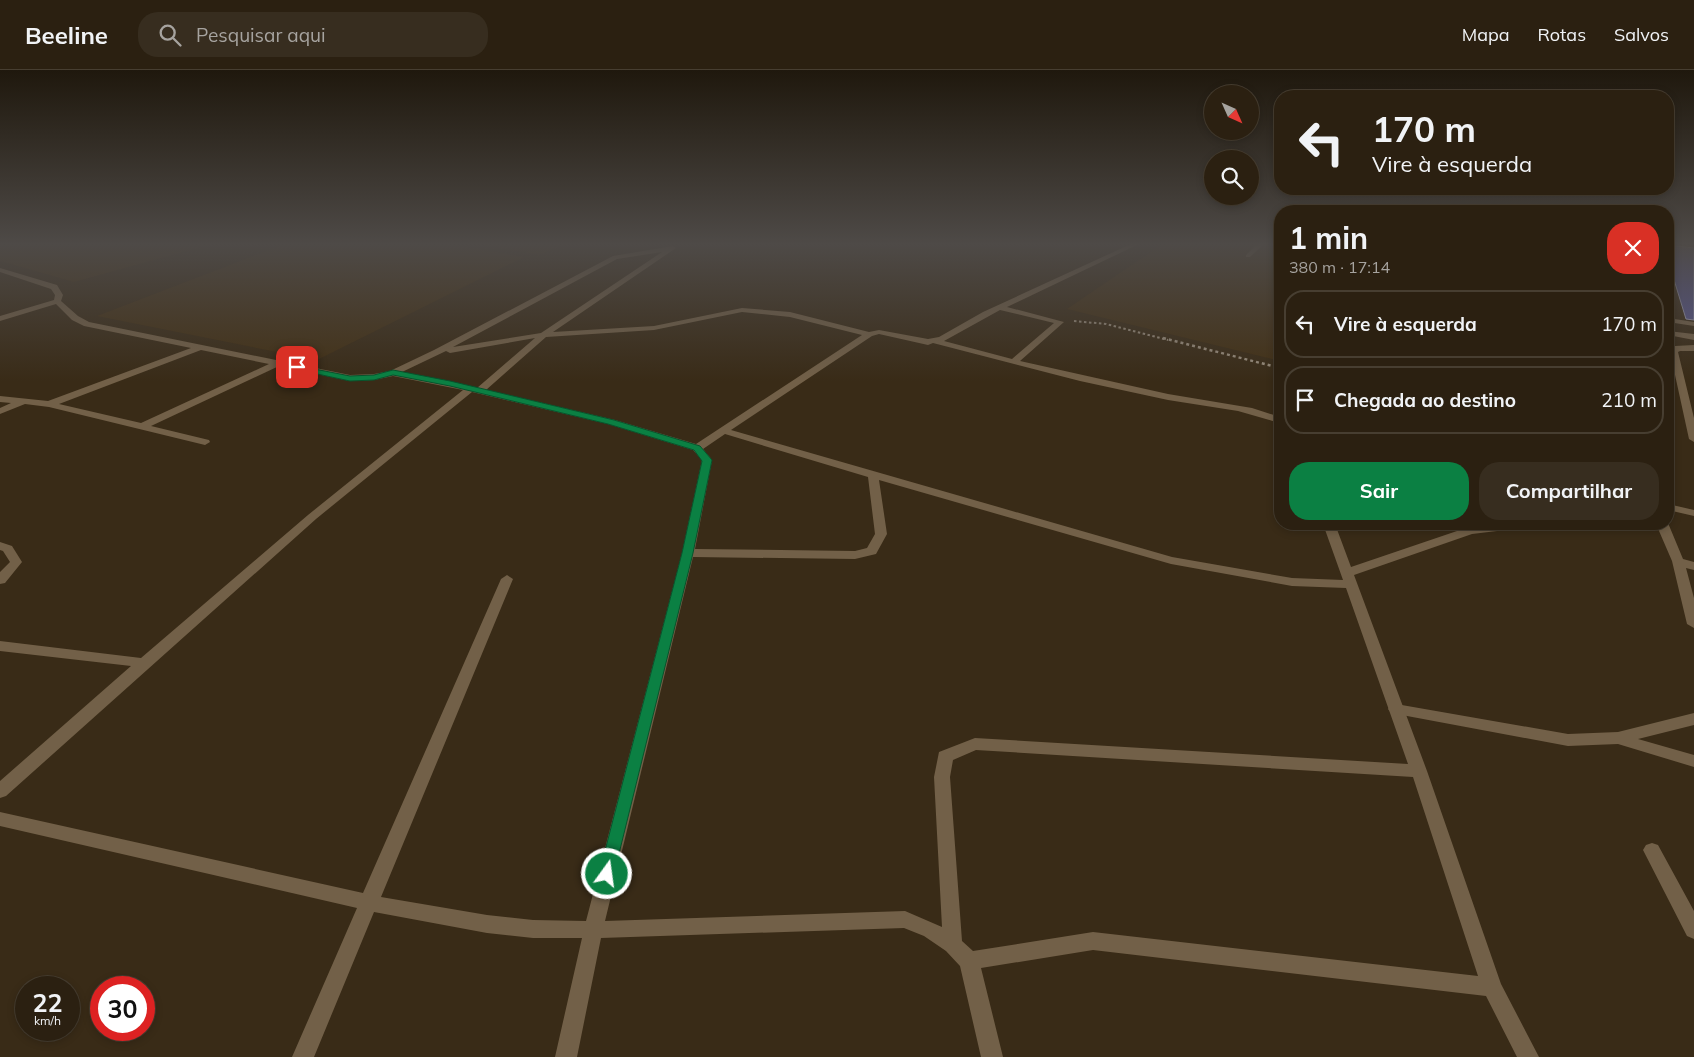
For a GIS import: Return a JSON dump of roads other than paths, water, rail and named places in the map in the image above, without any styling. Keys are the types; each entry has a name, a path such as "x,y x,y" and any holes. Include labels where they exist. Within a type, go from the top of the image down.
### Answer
{"street":[{"path":"55,289 59,295 57,301"},
{"path":"57,301 75,318 87,324 350,378 374,377 393,373 437,352 555,289"},
{"path":"0,791 144,662 312,517 546,334 611,289"},
{"path":"697,448 869,334 879,332 928,342 934,341 1040,289"},
{"path":"0,319 57,301"},
{"path":"1000,308 1060,322 1015,362"},
{"path":"437,352 546,334 644,329 705,319 742,310 757,310 794,316 869,334"},
{"path":"1674,321 1694,324"},
{"path":"1674,334 1694,337"},
{"path":"934,341 1015,362 1189,401 1245,407 1274,418"},
{"path":"49,404 201,347"},
{"path":"1694,348 1678,348 1674,352 1694,439"},
{"path":"141,427 279,364"},
{"path":"393,373 611,422 697,448 707,460 688,553 593,930 566,1057"},
{"path":"0,399 49,404 205,442"},
{"path":"0,411 22,402"},
{"path":"722,430 873,476 1171,560 1292,582 1349,579 1470,531 1477,530"},
{"path":"688,553 854,554 872,551 880,534 873,476"},
{"path":"1674,508 1694,513"},
{"path":"1331,530 1419,771 1492,987 1528,1057"},
{"path":"1665,530 1678,561 1694,624"},
{"path":"0,546 8,549 16,562 0,580"},
{"path":"1678,561 1694,566"},
{"path":"303,1057 507,579"},
{"path":"0,646 144,662"},
{"path":"1396,709 1568,740 1618,738 1694,719"},
{"path":"1618,738 1672,756 1694,761"},
{"path":"953,945 942,778 945,756 975,744 1419,771"},
{"path":"0,819 370,903 487,924 532,929 593,930 905,919 930,930 953,945 969,961 992,1057"},
{"path":"1652,850 1694,930"},
{"path":"969,961 1092,942 1492,987"}]}
